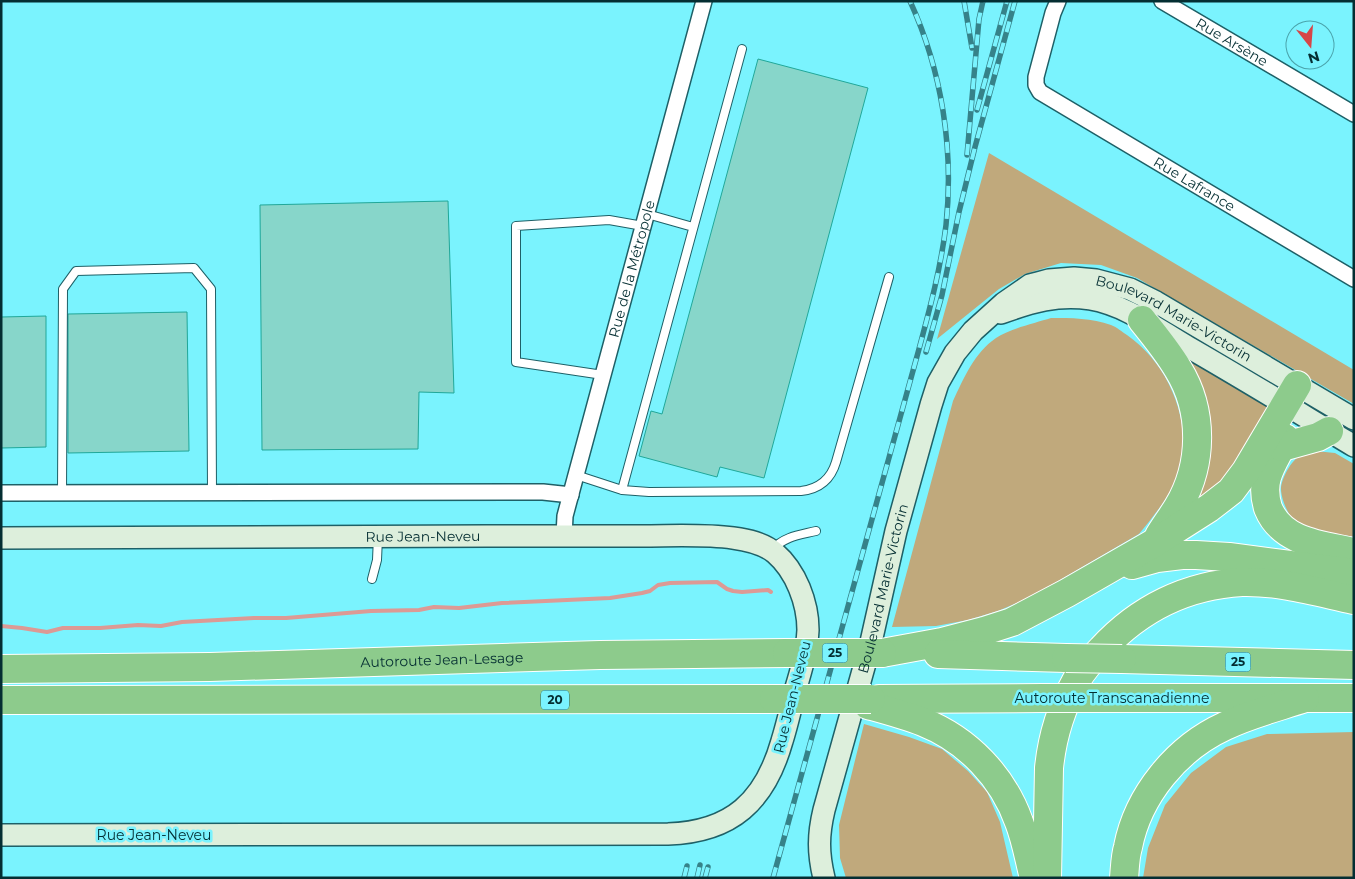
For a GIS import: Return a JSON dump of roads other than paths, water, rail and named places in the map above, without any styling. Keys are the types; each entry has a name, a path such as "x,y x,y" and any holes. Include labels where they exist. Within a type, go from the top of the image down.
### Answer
{"highway":[{"path":"1142,320 1167,352 1184,379 1193,404 1197,432 1196,457 1190,482 1178,507 1154,543"},
{"path":"1298,399 1282,447 1268,472 1265,484 1267,504 1275,521 1284,531 1302,540 1354,552"},
{"path":"882,653 942,642 1000,627 1024,617 1154,543 1209,508 1231,490 1298,399"},
{"path":"1282,447 1318,437 1329,431"},
{"path":"1082,585 1123,568 1157,558 1182,555 1221,557 1354,572"},
{"path":"1047,878 1049,768 1056,730 1077,680 1090,662 1114,636 1136,618 1159,604 1192,591 1218,585 1242,582 1269,583 1298,587 1354,600"},
{"name":"Autoroute Jean-Lesage","path":"1,669 210,667 567,655 882,653"},
{"name":"25","path":"882,653 983,654 1354,666"},
{"name":"Autoroute Transcanadienne","path":"863,701 1043,698 1354,698"},
{"path":"1124,878 1128,847 1135,821 1153,788 1176,760 1191,747 1226,726 1305,698"},
{"name":"20","path":"1,700 774,699 863,701"},
{"path":"863,701 933,726 980,759 997,779 1020,822 1034,878"}],"street":[{"name":"Rue de la Métropole","path":"564,536 565,516 704,1"},
{"name":"Rue Lafrance","path":"1058,1 1036,77 1037,88 1043,94 1354,279"},
{"name":"Rue Arsène","path":"1162,1 1354,114"},
{"name":"Boulevard Marie-Victorin","path":"824,878 819,849 824,810 871,642 896,531 930,405 938,383 955,353 973,331 1004,303 1030,285 1049,280 1084,278 1130,289 1150,298 1298,399 1329,431 1354,446"},
{"name":"Boulevard Marie-Victorin","path":"989,317 1043,300 1070,297 1102,302 1121,309 1298,399 1354,420"},
{"path":"1,493 543,492 571,495"},
{"name":"Rue Jean-Neveu","path":"1,538 564,536 733,538 754,542 772,551 788,568 802,594 808,624 804,657 779,751 766,782 745,808 732,818 717,825 690,833 1,835"}],"lane":[{"path":"622,490 742,49"},
{"path":"603,375 516,362 516,226 609,220 645,220 693,227"},
{"path":"62,493 63,289 76,271 194,268 211,289 212,493"},
{"path":"576,475 622,490 649,492 801,491 816,487 825,482 834,469 889,277"},
{"path":"772,551 788,538 816,531"},
{"path":"372,580 377,560 378,537"}],"waterway":[{"path":"1,626 47,632 63,628 161,626 182,622 286,618 371,611 419,610 434,607 459,608 502,603 610,598 642,593 650,591 658,585 670,583 717,582 733,591 768,590 771,592"}],"railway":[{"path":"773,878 919,349 935,287 944,241 948,196 947,139 938,83 921,28 910,1"},
{"path":"964,1 972,48"},
{"path":"967,155 979,19 983,1"},
{"path":"977,110 1007,1"},
{"path":"926,352 942,295 975,147 1015,1"},
{"path":"697,878 700,865"},
{"path":"684,878 687,866"},
{"path":"705,878 708,867"}]}
